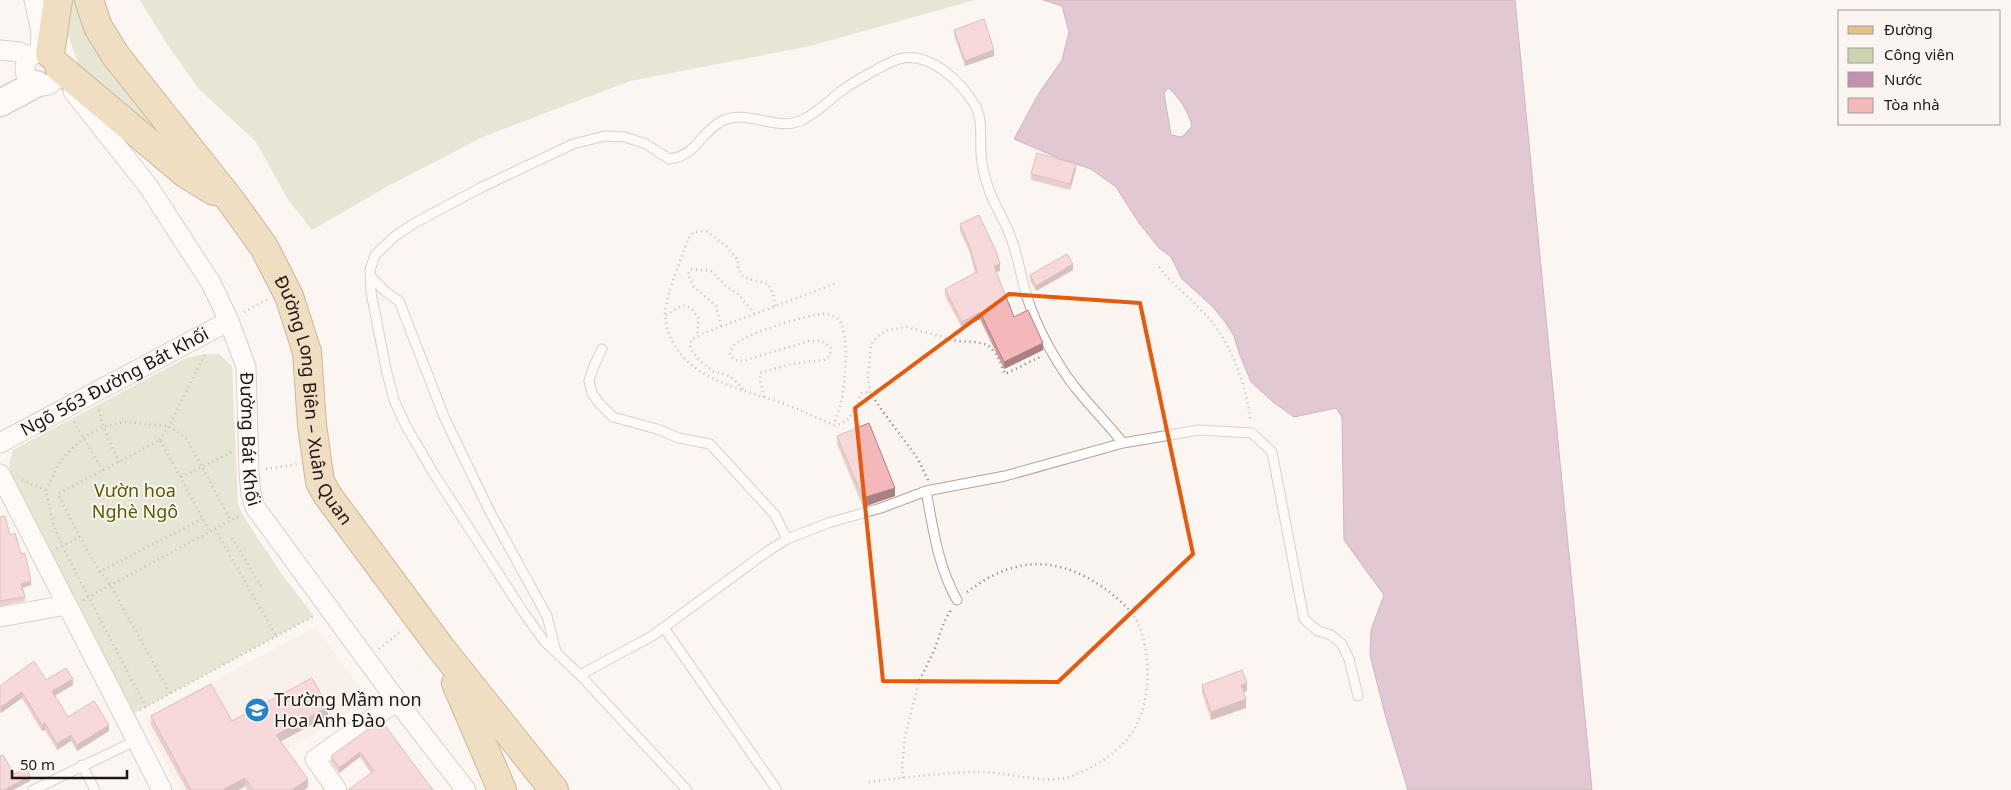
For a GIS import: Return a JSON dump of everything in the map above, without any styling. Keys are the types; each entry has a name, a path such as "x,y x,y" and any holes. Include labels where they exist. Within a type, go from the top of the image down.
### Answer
{"main road":[{"path":"58,0 45,65 186,174 231,201"},
{"name":"Đường Long Biên – Xuân Quan","path":"89,0 98,27 116,56 231,201 264,247 285,288 308,352 312,425 320,482 328,496 440,647 554,790"},
{"path":"440,647 502,790"}],"street":[{"path":"34,0 41,31 45,65"},
{"path":"0,50 19,52 45,65"},
{"path":"0,103 45,65"},
{"name":"Đường Bát Khối","path":"45,65 77,95 148,186 235,317 246,367 249,472 251,494 255,506 397,701 466,790"},
{"name":"Ngõ 563 Đường Bát Khối","path":"0,443 235,317"},
{"path":"0,474 162,790"},
{"path":"0,617 67,605"},
{"path":"337,790 315,759 397,701"}],"lane":[{"path":"687,790 580,675 557,655 524,613 434,474 406,426 394,400 371,292 370,270 375,255 394,237 413,224 480,188 573,144 605,136 625,137 646,144 669,159 678,158 689,153 713,126 724,120 736,117 792,123 813,114 841,92 900,59 918,58 933,64 954,79 976,107 980,119 984,176 991,198 1012,238 1022,286 1032,312 1052,351 1074,385 1124,443"},
{"path":"371,277 399,302 445,419 490,512 547,616 557,655"},
{"path":"602,349 589,381 592,393 599,404 613,417 658,429 679,438 710,444 775,515 787,539"},
{"path":"580,675 652,636 787,539 828,523 882,508 926,491 1005,476 1124,443 1199,430 1252,433 1272,452 1304,619 1318,631 1341,643 1349,659 1358,696"},
{"path":"926,491 934,536 944,572 957,600"},
{"path":"664,628 777,790"},
{"path":"33,790 137,740"},
{"path":"82,765 95,790"}],"path":[{"path":"775,306 773,293 768,284 743,278 738,269 738,260 728,246 706,231 694,232 688,239 665,310 666,329 681,356 693,368 709,377 834,425 844,424 850,419 862,393 870,392"},
{"path":"1159,267 1203,312 1217,329 1229,350 1240,378 1250,414 1252,433"},
{"path":"721,326 716,306 693,286 690,281 688,274 691,269 711,271 728,288 737,293 754,313"},
{"path":"744,390 730,376 714,372 700,361 690,348 691,340 754,313 837,283"},
{"path":"235,317 270,298"},
{"path":"666,315 683,305 691,308 699,319 697,337"},
{"path":"764,397 760,373 791,364 824,360 830,356 832,347 821,341 809,341 743,360 734,360 730,354 733,346 745,338 811,316 824,314 834,316 841,322 845,330 846,343 841,402 834,425"},
{"path":"926,491 929,481 918,459 870,392 868,377 871,344 878,336 888,330 907,327 958,342 976,342 988,345 996,355 1005,374 1052,351"},
{"path":"170,693 111,586 100,572 80,537 58,494 160,440 205,354"},
{"path":"98,405 103,427 119,462"},
{"path":"72,418 103,471"},
{"path":"146,707 62,546 53,522 46,490 61,460 84,437 103,427 123,422 169,426 187,439 231,521"},
{"path":"160,440 210,532"},
{"path":"180,478 236,451"},
{"path":"260,470 305,463"},
{"path":"19,479 46,490"},
{"path":"67,605 73,605 88,598 242,514"},
{"path":"100,572 202,519"},
{"path":"215,529 276,636"},
{"path":"55,550 80,537"},
{"path":"232,538 262,588"},
{"path":"869,782 979,772 1050,779 1070,777 1109,756 1124,743 1137,724 1148,687 1146,649 1137,623 1132,615 1116,597 1093,581 1068,568 1042,564 1023,565 1000,571 979,583 957,600 944,622 934,651 919,680 905,736 902,766 903,778"},
{"path":"125,718 314,616"},
{"path":"374,653 407,625"}],"highlighted area":[{"path":"1009,294 1140,303 1193,554 1058,682 883,681 855,408"}],"shaded area":[{"name":"Trường Mầm non Hoa Anh Đào","path":"316,627 369,701 267,761 257,782 245,790 180,790 143,718"}],"green space":[{"path":"67,0 85,0 196,169 81,72 67,32"},
{"path":"140,0 975,0 810,46 630,81 485,136 388,186 312,230 287,198 256,142 198,88 165,41"},
{"name":"Vườn hoa Nghè Ngô","path":"205,354 219,354 232,366 238,503 242,514 283,576 314,616 131,715 10,475 9,464 13,450 186,358"}],"water":[{"path":"1043,0 1515,0 1592,790 1408,790 1386,718 1370,655 1371,630 1384,595 1344,540 1342,417 1336,408 1294,417 1273,402 1251,382 1234,336 1225,322 1212,306 1182,279 1171,257 1159,248 1139,223 1116,187 1091,169 1058,158 1014,139 1039,93 1062,60 1069,32 1062,6","holes":["1168,88 1183,105 1192,126 1182,137 1171,135 1164,93"]}],"building":[{"path":"984,19 994,50 965,61 954,30"},
{"path":"1037,153 1076,164 1070,184 1031,174"},
{"path":"979,215 996,251 1000,264 994,266 1014,317 1028,310 1043,343 1004,362 980,312 962,322 945,289 977,272 970,247 960,224"},
{"path":"1067,254 1073,264 1036,286 1030,275"},
{"path":"869,423 895,488 863,498 837,436"},
{"path":"5,516 10,535 15,533 21,554 25,553 31,581 21,584 25,597 0,601 0,517"},
{"path":"34,661 46,680 66,668 73,679 52,691 68,717 94,701 109,725 77,745 71,735 57,744 45,723 42,725 22,692 1,707 0,686"},
{"path":"1242,670 1247,683 1241,685 1246,699 1211,712 1202,685"},
{"path":"312,678 328,707 276,735 308,779 292,790 253,790 245,778 225,790 191,790 151,716 211,684 232,721"},
{"path":"381,720 433,790 348,790 374,771 360,752 339,768 331,756"},
{"path":"3,755 14,774 27,768 30,776 4,790 0,790 0,756"}],"place":[{"name":"Trường Mầm non Hoa Anh Đào","path":"257,710"}]}
